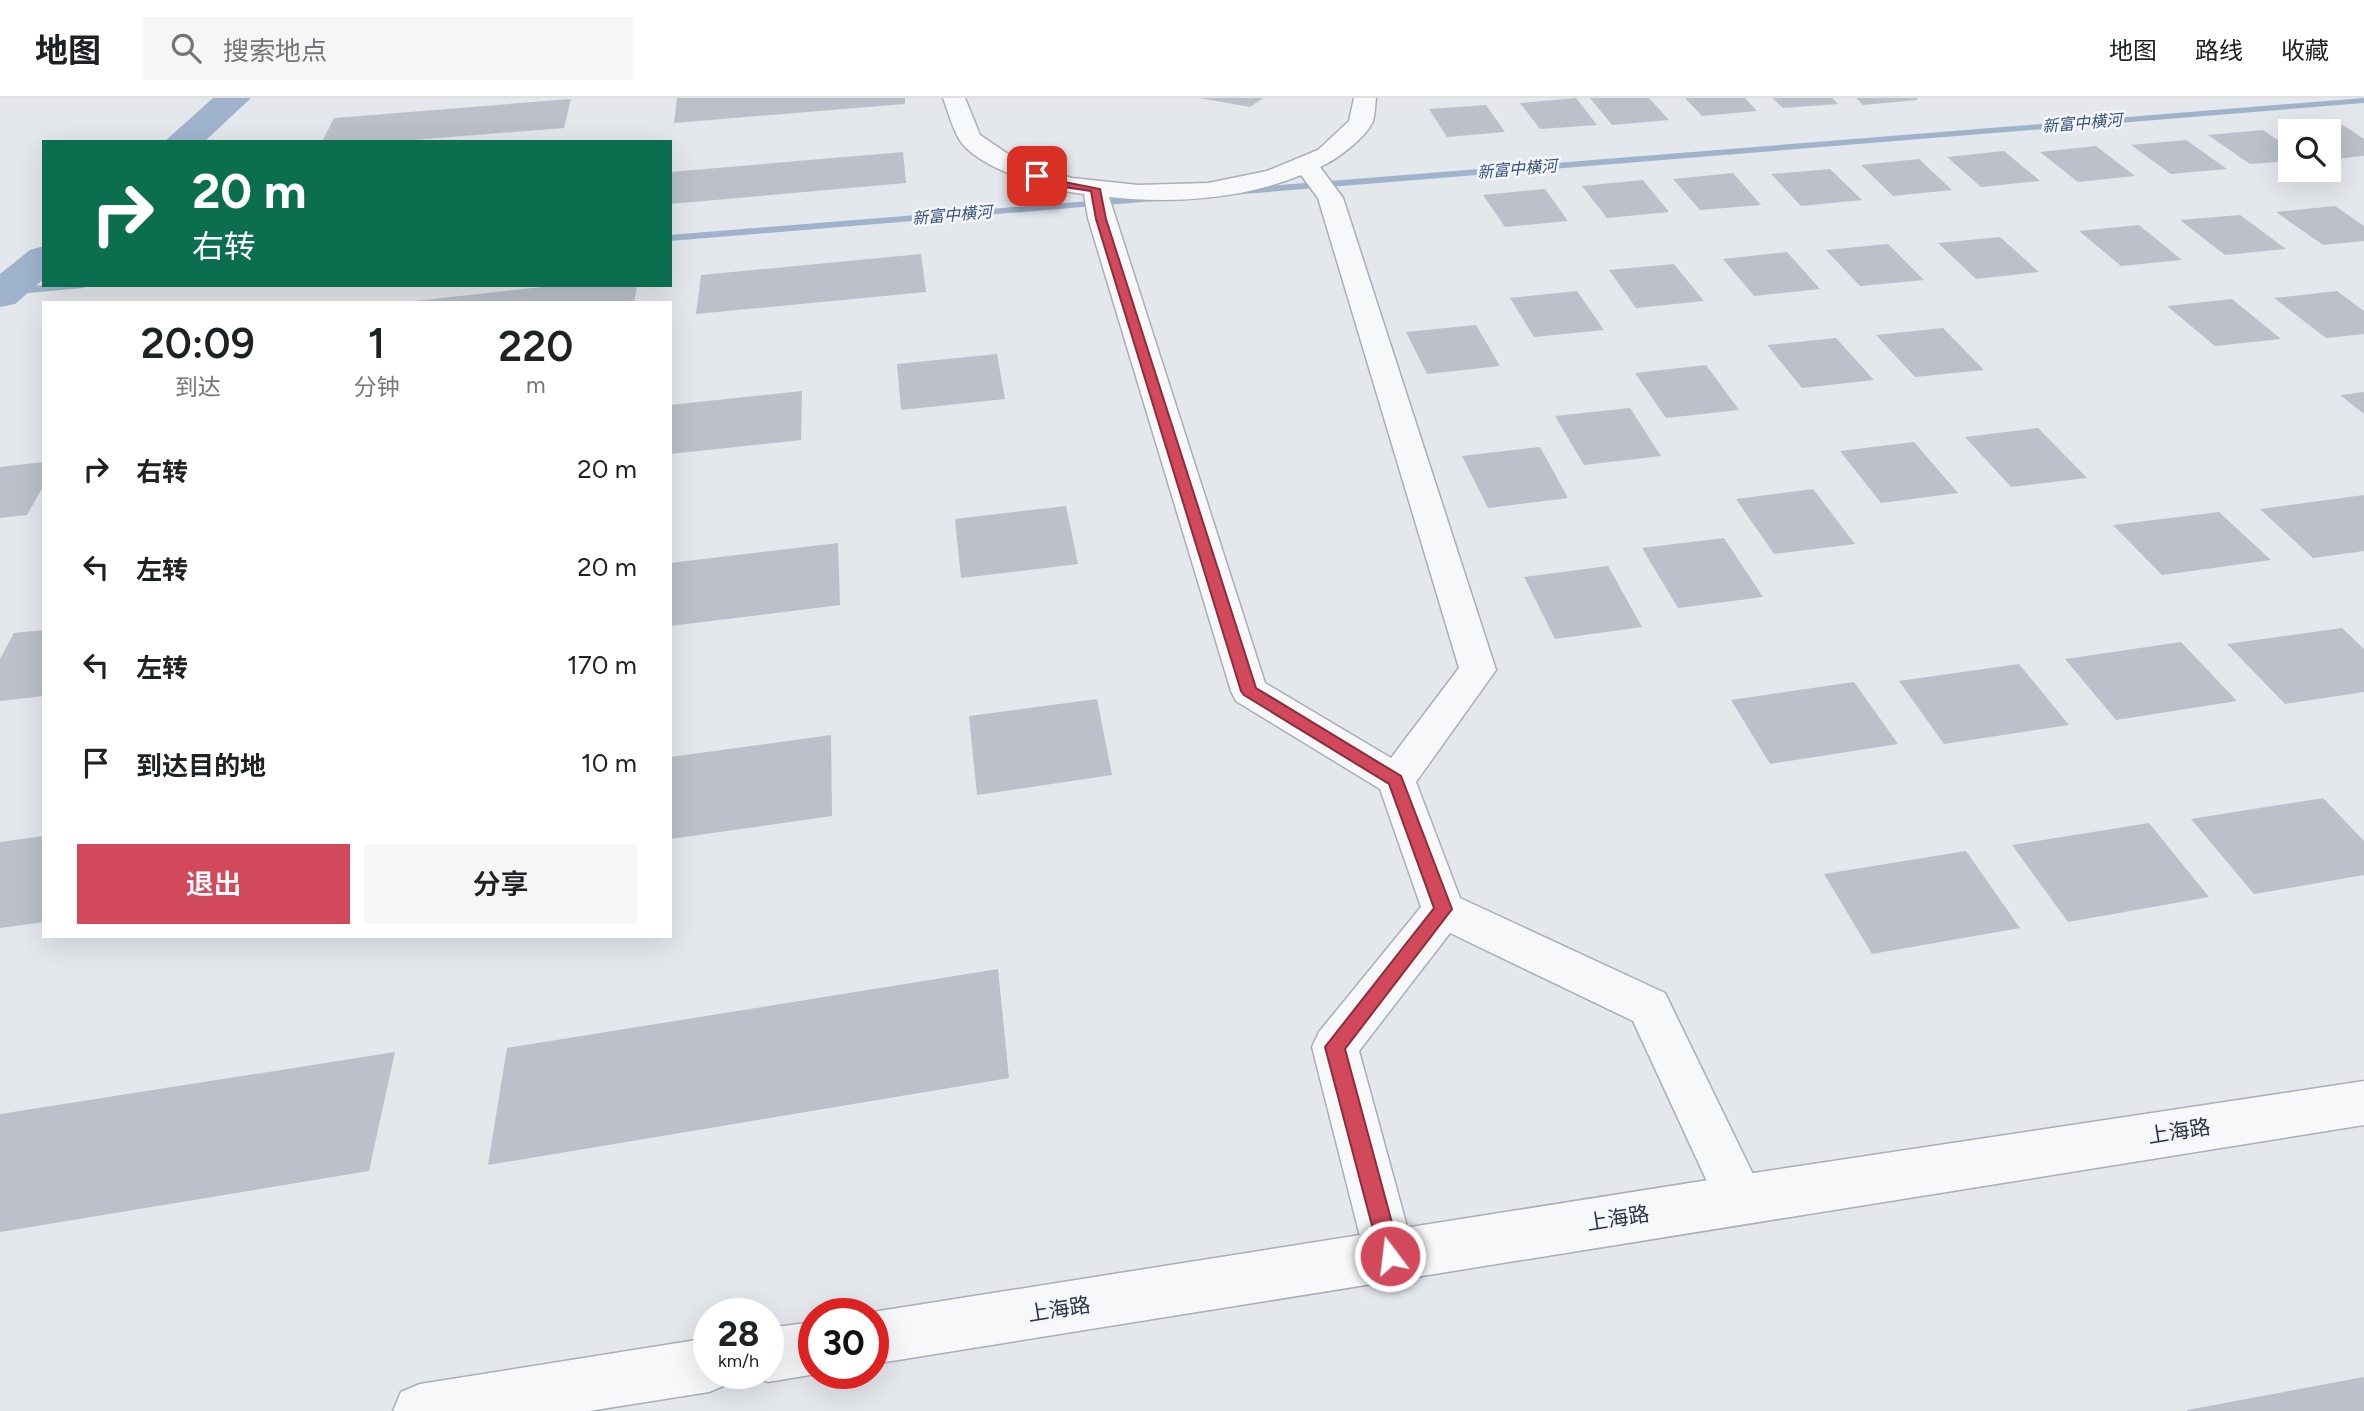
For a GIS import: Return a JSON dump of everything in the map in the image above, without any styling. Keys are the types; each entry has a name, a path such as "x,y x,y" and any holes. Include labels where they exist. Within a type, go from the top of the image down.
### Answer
{"street":[{"path":"954,98 962,132 998,161 1057,183 1131,194 1210,192 1281,176 1334,151 1360,123 1365,98"},
{"path":"1306,164 1330,198 1478,670 1396,780"},
{"path":"1095,189 1101,219 1249,691 1396,780 1443,909 1649,1007 1740,1199"},
{"path":"1390,1256 1335,1047 1443,909"},
{"name":"上海路","path":"889,1335 1740,1199 2364,1103"},
{"path":"420,1411 693,1368"}],"building":[{"path":"677,98 905,98 905,104 674,123"},
{"path":"1199,98 1263,98 1250,107"},
{"path":"1576,98 1597,125 1540,129 1520,103"},
{"path":"1590,98 1649,98 1669,120 1612,125"},
{"path":"1685,98 1745,98 1757,111 1702,116"},
{"path":"1772,98 1832,98 1838,104 1783,108"},
{"path":"1856,98 1917,98 1917,100 1863,105"},
{"path":"571,99 564,128 413,140 323,140 334,118"},
{"path":"1486,105 1505,132 1447,137 1429,109"},
{"path":"2341,125 2364,139 2364,156 2341,158"},
{"path":"2263,130 2278,140 2278,162 2250,164 2208,135"},
{"path":"2186,140 2227,169 2171,174 2131,145"},
{"path":"2096,146 2135,176 2078,182 2040,152"},
{"path":"2004,151 2040,181 1981,187 1947,157"},
{"path":"903,152 906,183 672,204 672,172"},
{"path":"1919,159 1952,190 1893,196 1861,165"},
{"path":"1830,169 1862,200 1801,206 1771,174"},
{"path":"1733,173 1761,205 1700,210 1673,179"},
{"path":"1643,180 1669,212 1607,218 1582,186"},
{"path":"1545,189 1568,221 1505,227 1483,195"},
{"path":"2335,206 2364,226 2364,241 2323,245 2276,212"},
{"path":"2240,215 2286,249 2225,255 2180,220"},
{"path":"2139,225 2182,260 2121,266 2079,231"},
{"path":"2000,237 2039,272 1976,279 1938,243"},
{"path":"1888,244 1924,280 1860,286 1826,250"},
{"path":"1787,252 1820,289 1754,296 1723,259"},
{"path":"921,254 926,292 696,314 701,275"},
{"path":"1674,264 1704,301 1636,308 1609,270"},
{"path":"543,287 637,287 634,301 415,301"},
{"path":"1577,291 1604,330 1534,337 1510,298"},
{"path":"2337,291 2364,311 2364,334 2326,338 2274,298"},
{"path":"2232,299 2281,339 2215,346 2167,306"},
{"path":"1476,325 1500,366 1427,374 1406,332"},
{"path":"1943,328 1984,370 1915,377 1876,335"},
{"path":"1836,338 1874,380 1802,388 1767,345"},
{"path":"997,354 1005,399 901,410 897,364"},
{"path":"1706,365 1739,410 1666,418 1635,373"},
{"path":"802,391 801,440 672,454 672,405"},
{"path":"2364,392 2364,414 2340,395"},
{"path":"1630,408 1661,456 1584,465 1555,416"},
{"path":"2038,428 2087,478 2011,487 1965,437"},
{"path":"1914,442 1958,493 1881,503 1840,451"},
{"path":"1540,447 1568,498 1488,508 1462,456"},
{"path":"42,462 42,489 27,515 0,518 0,467"},
{"path":"1813,489 1855,544 1774,554 1736,499"},
{"path":"2364,495 2364,551 2313,558 2260,509"},
{"path":"1066,506 1078,564 961,578 955,519"},
{"path":"2219,512 2271,560 2162,575 2113,525"},
{"path":"1724,538 1763,597 1678,608 1642,548"},
{"path":"838,543 840,605 672,626 672,563"},
{"path":"1608,566 1642,627 1555,639 1524,577"},
{"path":"2342,628 2364,649 2364,692 2285,704 2227,644"},
{"path":"42,630 42,696 0,701 0,659 14,633"},
{"path":"2181,642 2237,701 2116,720 2065,659"},
{"path":"2019,664 2069,725 1944,744 1899,681"},
{"path":"1854,682 1898,744 1770,764 1731,700"},
{"path":"1097,699 1112,775 977,795 969,716"},
{"path":"831,735 832,816 672,839 672,757"},
{"path":"2323,798 2364,841 2364,875 2254,894 2191,819"},
{"path":"2149,823 2209,897 2068,922 2012,845"},
{"path":"42,836 42,922 0,928 0,842"},
{"path":"1966,851 2020,928 1872,954 1824,874"},
{"path":"998,969 1009,1078 488,1165 507,1048"},
{"path":"395,1052 369,1171 0,1232 0,1114"},
{"path":"2364,1377 2364,1411 2187,1411 2187,1410"}],"waterway":[{"path":"184,140 234,98"},
{"name":"新富中横河","path":"1231,192 2364,100"},
{"name":"新富中横河","path":"672,238 1163,198"},
{"path":"0,295 42,260"},
{"name":"新富中横河","path":"5,292 61,287"}],"route":[{"path":"1037,176 1057,183 1095,189 1101,219 1249,691 1396,780 1443,909 1335,1047 1390,1256"}]}
